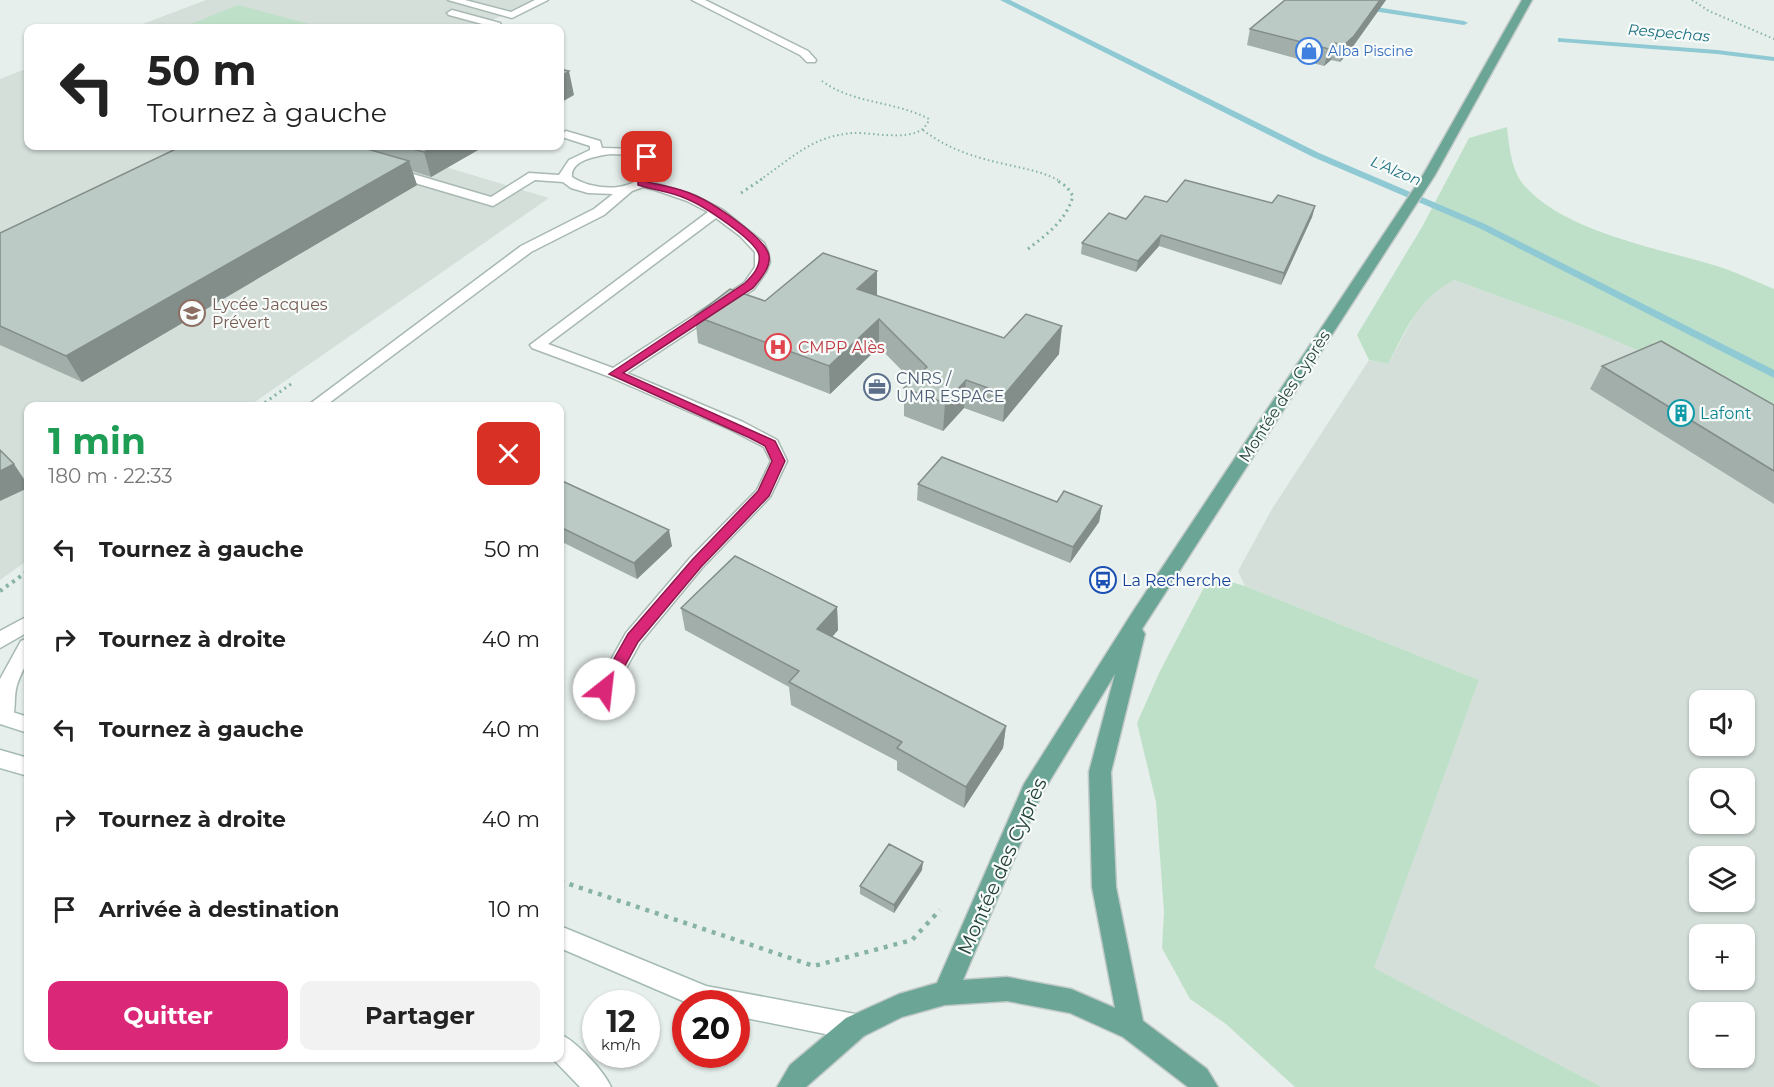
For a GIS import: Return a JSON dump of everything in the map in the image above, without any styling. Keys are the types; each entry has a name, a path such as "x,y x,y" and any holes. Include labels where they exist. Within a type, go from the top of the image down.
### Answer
{"main road":[{"name":"Montée des Cyprès","path":"945,993 1032,791 1139,618 1430,175 1527,0"},
{"name":"Montée des Cyprès","path":"1132,1028 1104,887 1100,772 1139,618"},
{"path":"790,1087 799,1074 855,1028 898,1006 945,993 1008,989 1071,1001 1132,1028 1198,1078 1205,1087"}],"street":[{"path":"453,0 512,15 543,0"},
{"path":"697,0 804,52 811,60"},
{"path":"452,13 492,24"},
{"path":"566,135 596,144 596,152"},
{"path":"571,225 587,199 641,183 650,177 654,170 653,163 647,157 625,150 596,152 574,161 565,173 566,180 587,199"},
{"path":"384,169 492,202 533,176 566,180"},
{"path":"615,374 749,286 759,274 764,262 764,254 759,246 716,212 688,196 641,183"},
{"path":"320,402 526,249 599,212 627,189"},
{"path":"594,708 633,638 696,563 764,493 779,461 771,444 754,435 615,374 537,345 716,212"},
{"path":"0,641 24,626"},
{"path":"24,653 7,685 2,716 24,724"},
{"path":"0,759 24,766"},
{"path":"564,939 687,990"},
{"path":"750,1007 855,1028"},
{"path":"564,1051 598,1087"}],"path":[{"path":"1692,0 1712,13 1756,28 1774,39"},
{"path":"716,212 817,140 832,135 909,135 923,130 929,119 922,114 837,90 825,84 819,77 819,66 811,60"},
{"path":"923,130 930,137 953,149 1055,177 1067,186 1073,196 1070,208 1056,227 1028,249"},
{"path":"0,591 24,574"},
{"path":"564,882 814,966 912,940 953,895 995,874"}],"shaded area":[{"path":"206,0 535,0 484,24 143,24"},
{"name":"Lycée Jacques Prévert","path":"24,70 24,150 388,150 549,198 255,402 24,402 24,563 0,580 0,79"},
{"path":"1454,280 1580,326 1656,358 1774,416 1774,1087 1602,1087 1373,968 1479,680 1245,586 1238,571 1272,509 1369,360 1388,364 1418,309 1437,289"}],"green space":[{"path":"238,5 309,24 191,24"},
{"path":"1507,127 1511,157 1519,178 1541,201 1563,215 1616,237 1723,268 1774,289 1774,416 1656,358 1580,326 1454,280 1431,296 1414,316 1388,364 1369,360 1357,335 1422,227 1469,138"},
{"path":"1210,576 1245,586 1479,680 1374,968 1602,1087 1295,1087 1226,1024 1190,999 1162,948 1164,912 1156,802 1137,723 1160,671"}],"building":[{"path":"1285,0 1380,0 1354,36 1344,45 1335,43 1329,49 1250,29"},
{"path":"174,150 371,150 409,161 66,356 0,326 0,233"},
{"path":"1185,180 1272,203 1278,195 1315,206 1284,273 1161,235 1138,261 1082,243 1109,213 1126,219 1145,196 1167,202"},
{"path":"823,253 877,271 857,289 1004,338 1026,314 1062,326 1005,394 966,380 945,403 904,388 927,367 879,319 829,366 695,316 730,289 765,301"},
{"path":"1661,341 1774,405 1774,471 1602,366"},
{"path":"0,450 14,464 0,471"},
{"path":"942,457 1057,502 1064,491 1102,506 1073,547 918,484"},
{"path":"564,482 669,530 634,563 564,529"},
{"path":"735,556 837,607 817,629 1006,726 966,787 897,748 902,742 789,682 799,671 681,608"},
{"path":"889,844 923,862 894,905 860,886"}],"waterway":[{"name":"L'Alzon","path":"1004,0 1316,155 1482,226 1774,375"},
{"name":"Respechas","path":"1363,7 1464,23"},
{"name":"Respechas","path":"1561,40 1717,52 1774,59"}],"place":[{"name":"Alba Piscine","path":"1309,51"},
{"name":"Lycée Jacques Prévert","path":"192,313"},
{"name":"CMPP Alès","path":"778,347"},
{"name":"CNRS / UMR ESPACE","path":"877,387"},
{"name":"Lafont","path":"1681,413"},
{"name":"La Recherche","path":"1103,580"}],"route":[{"path":"604,689 633,638 696,563 764,493 779,461 771,444 737,426 615,374 749,286 759,274 764,262 764,254 759,246 710,207 688,196 641,183 650,177 654,170 653,163 647,157"}]}
